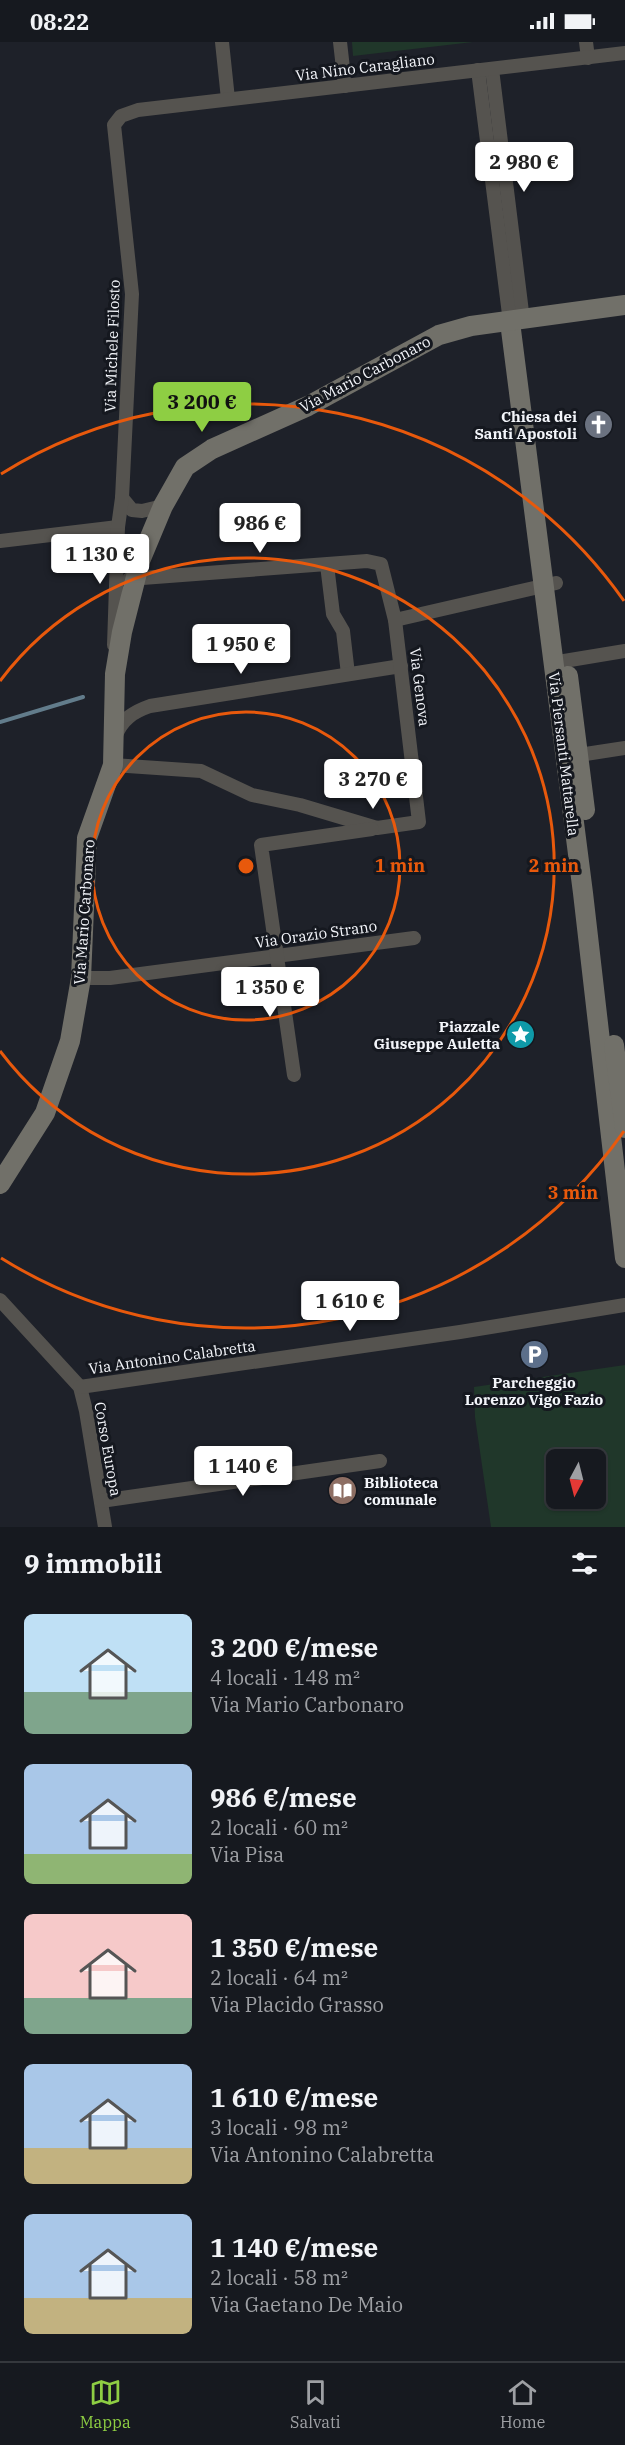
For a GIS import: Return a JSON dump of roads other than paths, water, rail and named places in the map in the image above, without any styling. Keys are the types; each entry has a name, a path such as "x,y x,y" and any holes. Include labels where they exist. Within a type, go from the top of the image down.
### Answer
{"street":[{"path":"222,42 228,99"},
{"path":"340,42 345,86"},
{"path":"586,42 588,58"},
{"name":"Via Nino Caragliano","path":"114,125 129,111 625,54"},
{"path":"485,70 517,321"},
{"name":"Via Michele Filosto","path":"114,125 132,294 122,498 118,527 125,578"},
{"name":"Via Mario Carbonaro","path":"0,1184 45,1113 70,1041 81,978 87,838 112,765 115,737 115,674 125,578 185,467 212,449 308,406 439,335 471,326 625,305"},
{"name":"Via Piersanti Mattarella","path":"517,321 559,662 561,728 625,1258"},
{"path":"122,498 132,510 142,511 163,506"},
{"path":"0,542 118,527"},
{"name":"Via Genova","path":"112,765 201,771 252,795 300,805 377,828 419,822 395,620 381,564 367,561 327,565"},
{"path":"125,578 327,565 333,614 343,631 348,674"},
{"path":"395,620 550,585"},
{"path":"559,662 625,651"},
{"name":"Via Piersanti Mattarella","path":"559,662 579,755 625,1128"},
{"path":"115,737 120,725 129,716 150,706 401,666"},
{"path":"561,728 568,748 579,755 625,748"},
{"path":"294,1075 261,844 377,828"},
{"name":"Via Orazio Strano","path":"81,978 110,978 414,938"},
{"name":"Corso Europa","path":"0,1300 80,1388 86,1411 105,1527"},
{"name":"Via Antonino Calabretta","path":"80,1388 460,1332 625,1305"},
{"path":"101,1502 380,1461"}],"waterway":[{"path":"0,722 83,697"}],"place":[{"name":"Chiesa dei Santi Apostoli","path":"598,425"},
{"name":"Piazzale Giuseppe Auletta","path":"521,1035"},
{"name":"Parcheggio Lorenzo Vigo Fazio","path":"534,1355"},
{"name":"Biblioteca comunale","path":"343,1491"}]}
